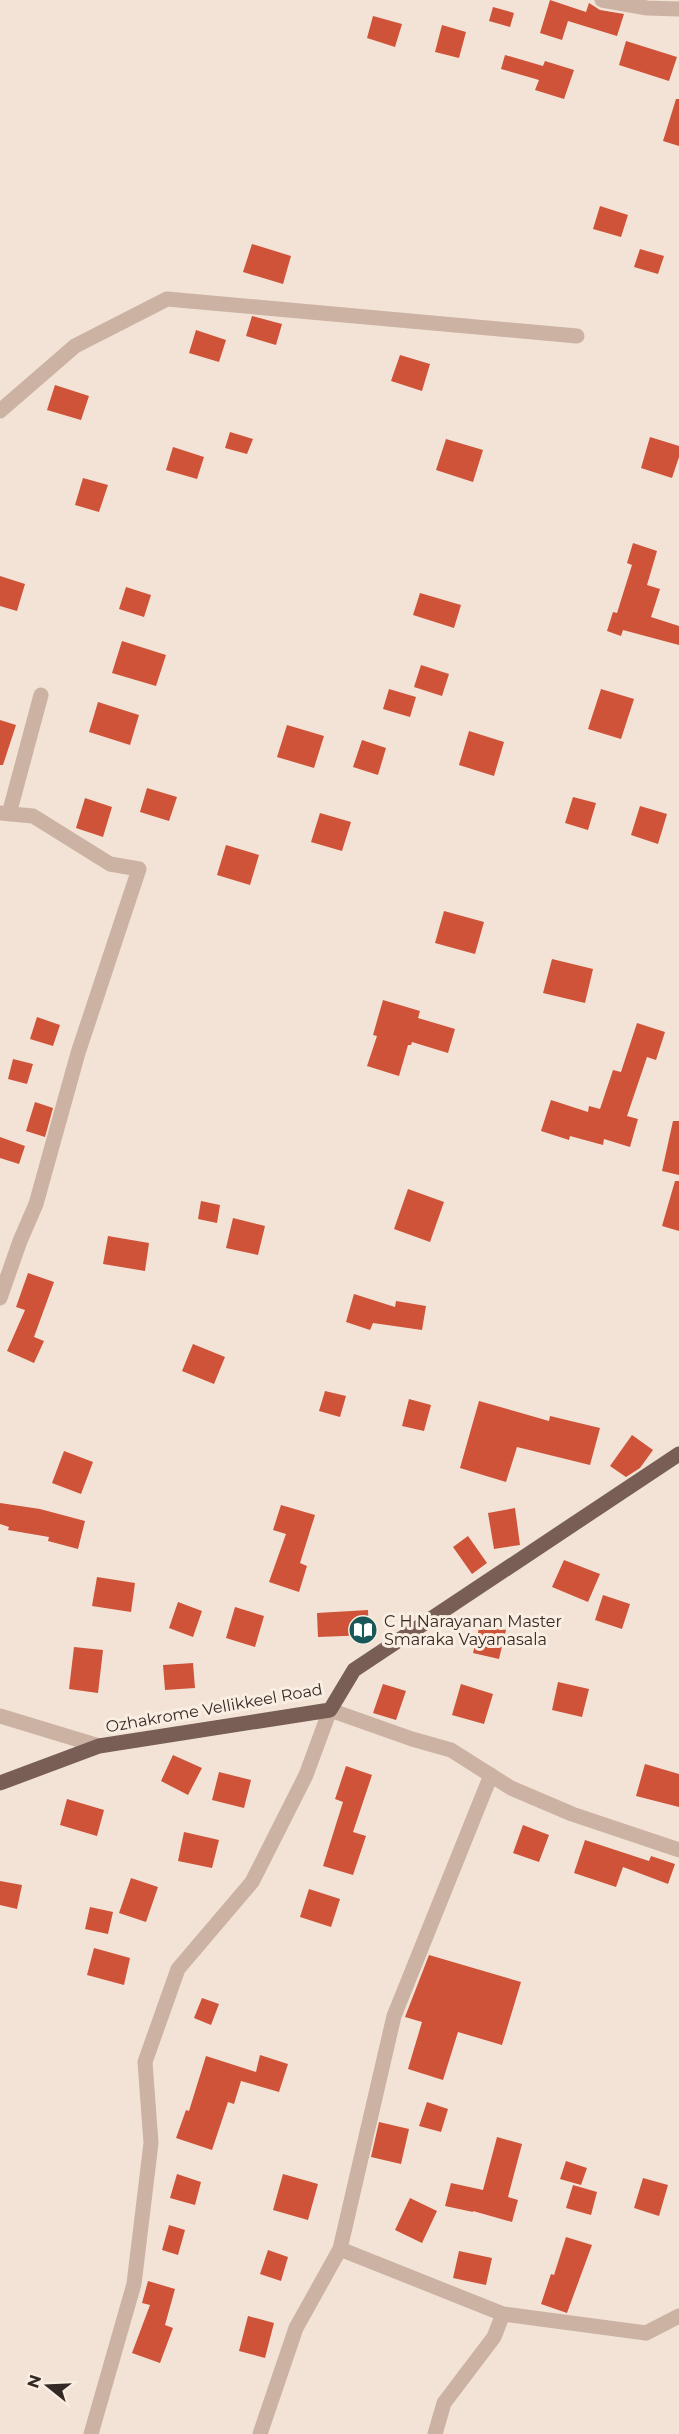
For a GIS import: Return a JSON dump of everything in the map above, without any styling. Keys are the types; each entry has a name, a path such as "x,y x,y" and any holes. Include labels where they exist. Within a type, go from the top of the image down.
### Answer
{"main road":[{"name":"Ozhakrome Vellikkeel Road","path":"0,1783 99,1746 330,1710 354,1670 679,1454"}],"street":[{"path":"602,0 647,8 679,9"},
{"path":"0,411 75,346 167,299 578,336"},
{"path":"0,1298 36,1204 78,1053 139,869 110,864 33,816 4,814 41,695"},
{"path":"91,2434 134,2284 151,2143 144,2062 178,1969 252,1882 306,1775 330,1710 451,1750 511,1788 572,1814 679,1850"},
{"path":"0,1716 99,1746"},
{"path":"260,2434 296,2328 340,2250 394,2016 491,1775"},
{"path":"340,2250 503,2314 646,2333 679,2316"},
{"path":"435,2434 444,2403 494,2337 503,2314"}],"building":[{"path":"550,0 586,12 589,3 600,10 624,14 617,36 568,21 562,40 540,33"},
{"path":"493,7 514,13 510,27 489,21"},
{"path":"373,16 402,24 395,47 367,38"},
{"path":"442,25 466,32 459,58 435,52"},
{"path":"626,41 677,57 669,81 619,65"},
{"path":"505,55 543,66 545,61 574,70 564,99 535,90 539,80 501,69"},
{"path":"676,99 679,99 679,146 663,141"},
{"path":"600,206 628,215 621,237 593,229"},
{"path":"252,244 291,256 283,284 243,272"},
{"path":"640,249 664,256 658,274 634,267"},
{"path":"252,316 282,324 276,345 246,336"},
{"path":"196,330 226,340 219,362 189,353"},
{"path":"400,355 430,364 422,391 391,381"},
{"path":"55,385 89,396 81,420 47,410"},
{"path":"230,432 253,439 247,454 225,448"},
{"path":"650,437 679,446 679,457 672,478 641,468"},
{"path":"446,439 483,450 473,482 436,470"},
{"path":"173,447 204,457 197,479 166,470"},
{"path":"83,478 108,485 99,512 75,505"},
{"path":"633,543 657,551 647,585 660,589 651,617 679,626 679,645 623,630 621,636 607,631 613,612 617,613 632,565 627,563"},
{"path":"0,576 25,584 17,611 0,606"},
{"path":"126,587 151,595 144,617 119,609"},
{"path":"420,593 461,605 454,628 413,615"},
{"path":"122,641 166,655 156,686 112,673"},
{"path":"421,665 449,674 442,696 414,687"},
{"path":"389,689 416,697 410,717 383,709"},
{"path":"601,689 634,699 621,739 588,729"},
{"path":"98,702 139,715 130,745 89,732"},
{"path":"0,720 16,725 3,765 0,765"},
{"path":"287,725 324,736 314,768 277,757"},
{"path":"469,731 504,742 494,776 459,765"},
{"path":"362,740 386,748 378,775 353,767"},
{"path":"147,788 177,797 169,821 140,812"},
{"path":"573,797 596,803 588,830 565,823"},
{"path":"85,798 112,807 103,837 76,828"},
{"path":"640,806 667,814 658,844 631,835"},
{"path":"320,813 351,822 342,851 311,842"},
{"path":"226,845 259,855 250,885 217,875"},
{"path":"444,911 484,922 475,954 435,943"},
{"path":"552,959 593,969 585,1003 543,993"},
{"path":"383,1000 420,1011 418,1018 455,1029 448,1053 412,1042 408,1045 399,1076 367,1066 377,1036 373,1035"},
{"path":"37,1017 60,1025 53,1046 30,1039"},
{"path":"637,1023 665,1032 656,1060 647,1057 627,1116 638,1119 630,1147 604,1139 603,1145 570,1136 569,1140 541,1131 551,1100 588,1112 589,1106 600,1109 613,1070 621,1072"},
{"path":"13,1059 33,1064 27,1084 8,1079"},
{"path":"35,1102 53,1108 45,1137 26,1131"},
{"path":"673,1121 679,1121 679,1175 662,1171"},
{"path":"0,1137 25,1146 19,1164 0,1158"},
{"path":"675,1181 679,1181 679,1231 662,1226"},
{"path":"408,1189 444,1202 430,1242 394,1229"},
{"path":"201,1201 220,1205 217,1223 198,1219"},
{"path":"233,1218 265,1226 258,1255 226,1248"},
{"path":"108,1236 149,1243 145,1271 103,1264"},
{"path":"28,1273 54,1282 34,1337 44,1341 34,1363 7,1351 25,1310 16,1307"},
{"path":"354,1294 395,1307 396,1301 426,1306 422,1330 373,1323 370,1330 346,1322"},
{"path":"193,1344 225,1357 214,1384 182,1371"},
{"path":"325,1391 346,1396 340,1417 319,1411"},
{"path":"409,1399 431,1405 424,1431 402,1426"},
{"path":"479,1401 549,1421 550,1416 600,1428 590,1465 517,1447 506,1482 460,1468"},
{"path":"632,1435 653,1450 640,1468 626,1477 610,1466"},
{"path":"64,1451 93,1462 81,1494 52,1483"},
{"path":"0,1503 40,1509 85,1521 78,1549 48,1541 49,1537 8,1530 9,1527 0,1524"},
{"path":"281,1505 315,1515 300,1563 307,1566 299,1592 269,1582 286,1534 273,1530"},
{"path":"515,1508 520,1545 494,1549 488,1513"},
{"path":"468,1536 487,1563 472,1574 453,1547"},
{"path":"564,1560 600,1574 588,1602 552,1587"},
{"path":"97,1577 135,1583 131,1612 92,1606"},
{"path":"603,1595 630,1604 622,1629 595,1620"},
{"path":"178,1602 202,1611 193,1637 169,1628"},
{"path":"235,1607 264,1616 255,1647 226,1638"},
{"path":"368,1610 369,1635 318,1637 317,1613"},
{"path":"480,1624 506,1630 499,1659 473,1653"},
{"path":"74,1647 103,1650 98,1693 69,1689"},
{"path":"193,1663 195,1688 165,1690 163,1665"},
{"path":"558,1682 589,1689 582,1717 552,1710"},
{"path":"383,1684 406,1691 396,1720 373,1713"},
{"path":"461,1684 493,1694 484,1724 452,1715"},
{"path":"173,1755 202,1768 188,1795 161,1781"},
{"path":"645,1764 679,1774 679,1807 636,1796"},
{"path":"346,1766 372,1775 353,1832 366,1836 353,1875 323,1866 343,1802 335,1799"},
{"path":"219,1772 251,1780 244,1808 212,1800"},
{"path":"67,1799 104,1810 97,1836 60,1825"},
{"path":"523,1825 549,1835 539,1862 513,1853"},
{"path":"184,1832 219,1840 212,1868 178,1861"},
{"path":"585,1840 649,1861 651,1856 675,1864 668,1884 623,1867 616,1887 574,1873"},
{"path":"131,1878 158,1887 146,1922 119,1913"},
{"path":"0,1881 22,1885 17,1909 0,1905"},
{"path":"309,1889 340,1899 331,1927 300,1917"},
{"path":"90,1907 113,1912 108,1934 85,1929"},
{"path":"94,1948 130,1958 124,1985 87,1975"},
{"path":"429,1955 521,1982 502,2045 458,2032 443,2080 408,2069 422,2022 405,2017"},
{"path":"202,1998 219,2004 211,2025 194,2018"},
{"path":"260,2055 288,2064 279,2092 241,2081 234,2104 228,2102 212,2150 176,2138 186,2110 189,2111 206,2056 256,2072"},
{"path":"427,2102 448,2109 441,2132 419,2126"},
{"path":"379,2122 409,2129 401,2164 371,2157"},
{"path":"497,2137 522,2144 508,2197 518,2200 512,2222 445,2206 451,2183 483,2190"},
{"path":"566,2161 587,2168 581,2185 560,2179"},
{"path":"177,2174 201,2182 195,2205 170,2198"},
{"path":"283,2174 318,2184 308,2220 273,2210"},
{"path":"643,2178 668,2185 659,2216 634,2208"},
{"path":"573,2185 597,2192 591,2215 566,2208"},
{"path":"410,2198 437,2211 422,2243 395,2230"},
{"path":"169,2225 185,2230 178,2255 162,2250"},
{"path":"566,2237 592,2245 567,2313 541,2304 551,2274 554,2275"},
{"path":"268,2250 288,2257 281,2281 260,2274"},
{"path":"459,2251 492,2258 486,2285 453,2278"},
{"path":"148,2281 175,2289 165,2325 173,2328 160,2363 132,2353 150,2305 142,2303"},
{"path":"248,2316 274,2323 265,2358 239,2351"}],"place":[{"name":"C H Narayanan Master Smaraka Vayanasala","path":"363,1630"}]}
